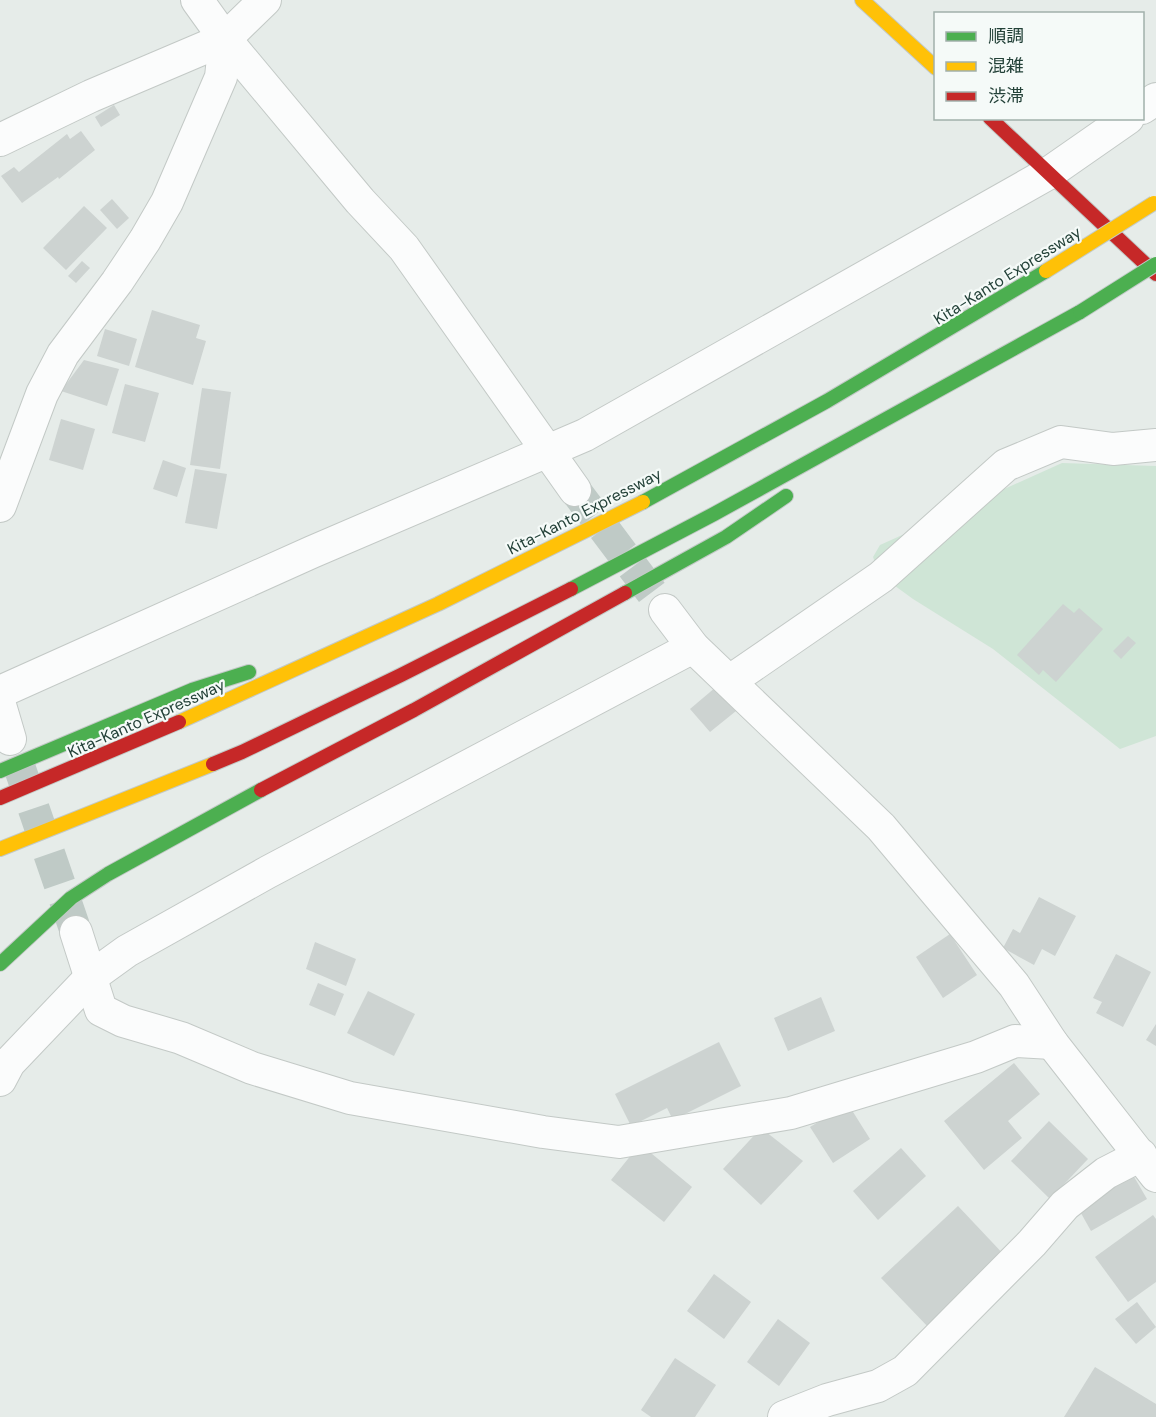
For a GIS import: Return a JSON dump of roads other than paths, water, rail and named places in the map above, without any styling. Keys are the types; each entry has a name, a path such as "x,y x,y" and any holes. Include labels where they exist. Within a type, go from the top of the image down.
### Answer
{"main road":[{"path":"861,0 934,66"},
{"path":"992,120 1156,273"},
{"name":"Kita-Kanto Expressway","path":"0,798 189,718 383,629 694,475 930,342 1155,202"},
{"path":"0,849 242,752 573,588 714,514 1080,312 1156,264"},
{"path":"835,463 953,382"},
{"path":"0,964 71,898 108,874 220,811 414,710 726,537 795,490"},
{"path":"0,771 192,690 383,629"}],"street":[{"path":"197,0 225,39 360,201 404,248 575,490"},
{"path":"0,140 92,96 225,39 265,0"},
{"path":"0,506 42,394 63,354 117,282 167,202 221,77 225,39"},
{"path":"0,692 312,552 548,453 585,435 1049,173 1125,120"},
{"path":"730,681 881,577 1006,465 1061,442 1113,449 1156,445"},
{"path":"665,610 693,648 881,827 1014,985 1052,1043 1149,1166 1106,1173 1065,1205 1032,1243 905,1371 878,1386 827,1400 784,1417"},
{"path":"0,1080 9,1063 91,977 127,951 268,872 693,648"},
{"path":"0,705 10,739"},
{"path":"76,932 101,1010 123,1021 181,1038 252,1068 350,1098 543,1132 619,1142 791,1113 976,1057 1015,1041 1052,1043"}],"tunnel":[{"path":"575,490 665,610"},
{"path":"18,763 74,926"}]}
